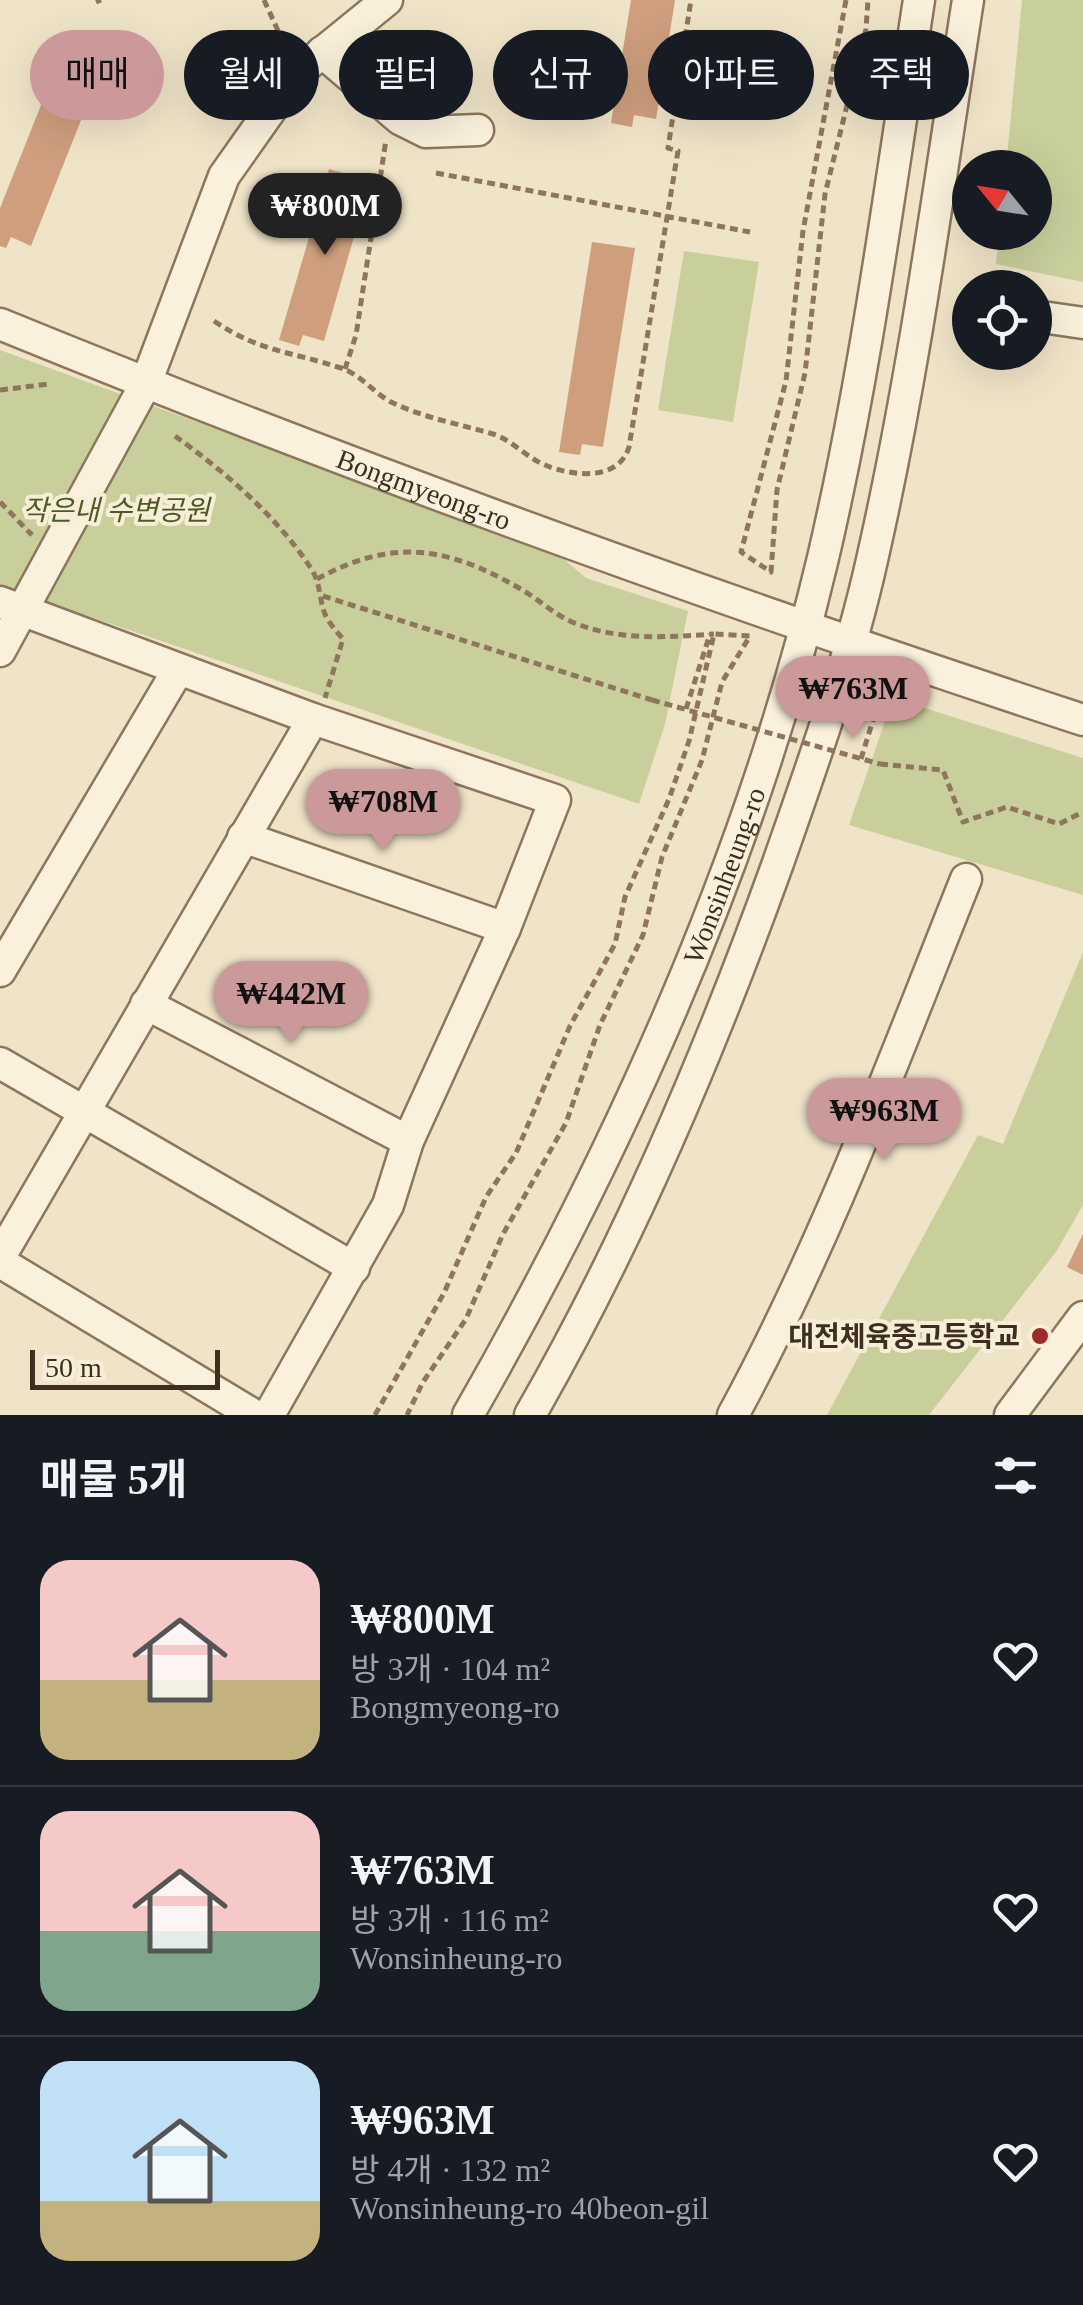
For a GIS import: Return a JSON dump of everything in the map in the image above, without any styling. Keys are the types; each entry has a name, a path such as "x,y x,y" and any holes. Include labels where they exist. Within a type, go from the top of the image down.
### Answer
{"street":[{"path":"0,650 12,606 146,384 224,176 284,89 322,52 388,0"},
{"name":"Wonsinheung-ro","path":"468,1415 556,1255 674,1006 731,854 804,626 855,414 919,0"},
{"name":"Wonsinheung-ro","path":"530,1415 612,1258 708,1047 806,782 851,644 873,559 914,343 968,0"},
{"path":"322,52 400,119 426,132 478,130"},
{"path":"1052,318 1083,323"},
{"name":"Bongmyeong-ro","path":"0,324 146,384 851,644 1083,720"},
{"path":"12,606 313,719 555,800 504,928 408,1141 388,1206 270,1415"},
{"path":"0,971 178,670"},
{"path":"254,1415 2,1265 84,1111 313,719"},
{"path":"242,837 504,928"},
{"path":"733,1415 773,1341 862,1140 966,879"},
{"path":"146,1004 408,1141"},
{"path":"0,1064 354,1268"},
{"path":"1010,1415 1083,1317"}],"path":[{"path":"264,0 278,30"},
{"path":"214,320 262,349 344,368 389,401 438,420 498,436 543,465 566,472 614,472 624,464 629,448 668,216 678,151 668,148 691,0"},
{"path":"846,0 802,230 786,381 741,552 770,572 777,490 805,373 825,194 866,28 868,0"},
{"path":"344,368 356,335 387,132"},
{"path":"436,172 750,232"},
{"path":"0,390 49,384"},
{"path":"175,436 218,467 253,500 317,579 324,614 342,639 329,690 313,719"},
{"path":"0,502 34,537"},
{"path":"317,579 342,566 394,550 440,553 521,589 576,624 637,637 750,636 722,682 702,760 662,857 643,935 600,1025 545,1166 503,1234 466,1319 422,1382 407,1415"},
{"path":"323,596 652,700 861,759 943,770 963,822 1008,806 1058,824 1083,812"},
{"path":"686,709 712,634"},
{"path":"374,1415 444,1293 486,1196 516,1153 570,1026 615,944 625,897 669,800 689,740 712,634"},
{"path":"861,759 884,684"}],"green space":[{"path":"1022,0 1083,0 1083,282 1052,276 1052,270 996,264 997,250 1052,250 1052,150 1008,150"},
{"path":"684,251 759,262 733,422 658,410"},
{"name":"작은내 수변공원","path":"0,350 558,554 586,578 688,611 665,724 639,804 0,586"},
{"path":"893,698 1083,758 1083,895 849,825"},
{"path":"1083,952 1083,1205 1056,1252 929,1415 827,1415 978,1135 1003,1144"}],"building":[{"path":"631,0 675,0 670,30 648,30 648,118 634,115 632,127 611,123 628,120 626,30"},
{"path":"35,120 81,120 31,246 11,237 6,248 0,246 0,208"},
{"path":"329,169 370,181 324,341 303,335 299,346 279,340"},
{"path":"592,242 635,248 603,447 582,444 580,455 559,452"},
{"path":"1083,1234 1083,1275 1067,1267"}],"place":[{"name":"대전체육중고등학교","path":"1040,1336"}]}
